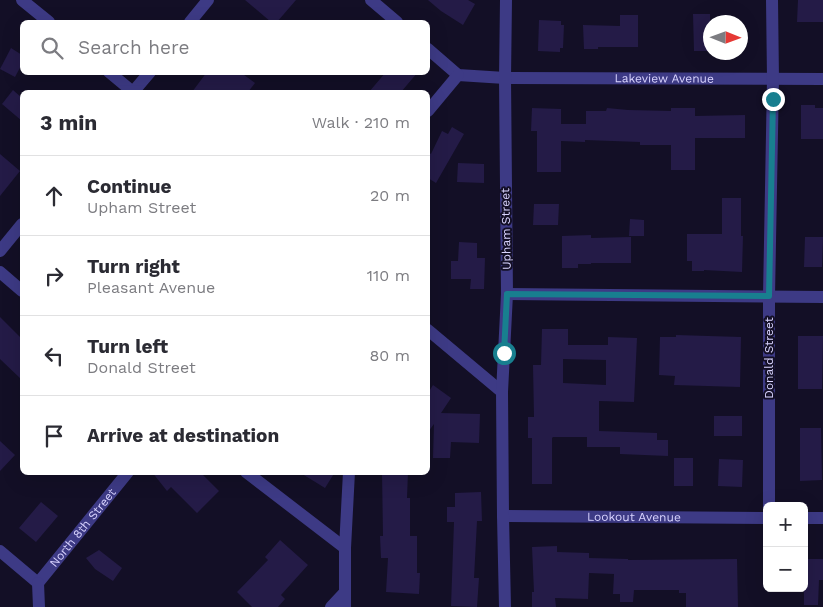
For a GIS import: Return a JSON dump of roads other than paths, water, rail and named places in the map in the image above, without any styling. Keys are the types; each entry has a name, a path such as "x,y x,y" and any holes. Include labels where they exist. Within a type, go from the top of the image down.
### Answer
{"street":[{"path":"22,0 47,20"},
{"path":"192,20 208,0"},
{"path":"371,0 395,20"},
{"name":"Upham Street","path":"505,607 502,392 507,294 506,0"},
{"name":"Donald Street","path":"769,502 772,0"},
{"path":"430,51 458,76 430,109"},
{"path":"113,75 131,90"},
{"path":"135,90 147,75"},
{"name":"Lakeview Avenue","path":"458,76 505,78 823,79"},
{"path":"0,251 20,226"},
{"path":"0,272 20,288"},
{"path":"507,294 823,297"},
{"path":"430,332 502,392"},
{"name":"North 8th Street","path":"38,583 126,475"},
{"path":"250,475 345,548"},
{"path":"345,607 345,548 349,475"},
{"name":"Lookout Avenue","path":"503,516 763,518"},
{"path":"808,518 823,518"},
{"path":"0,552 38,583 38,607"},
{"path":"331,607 345,592"}]}
